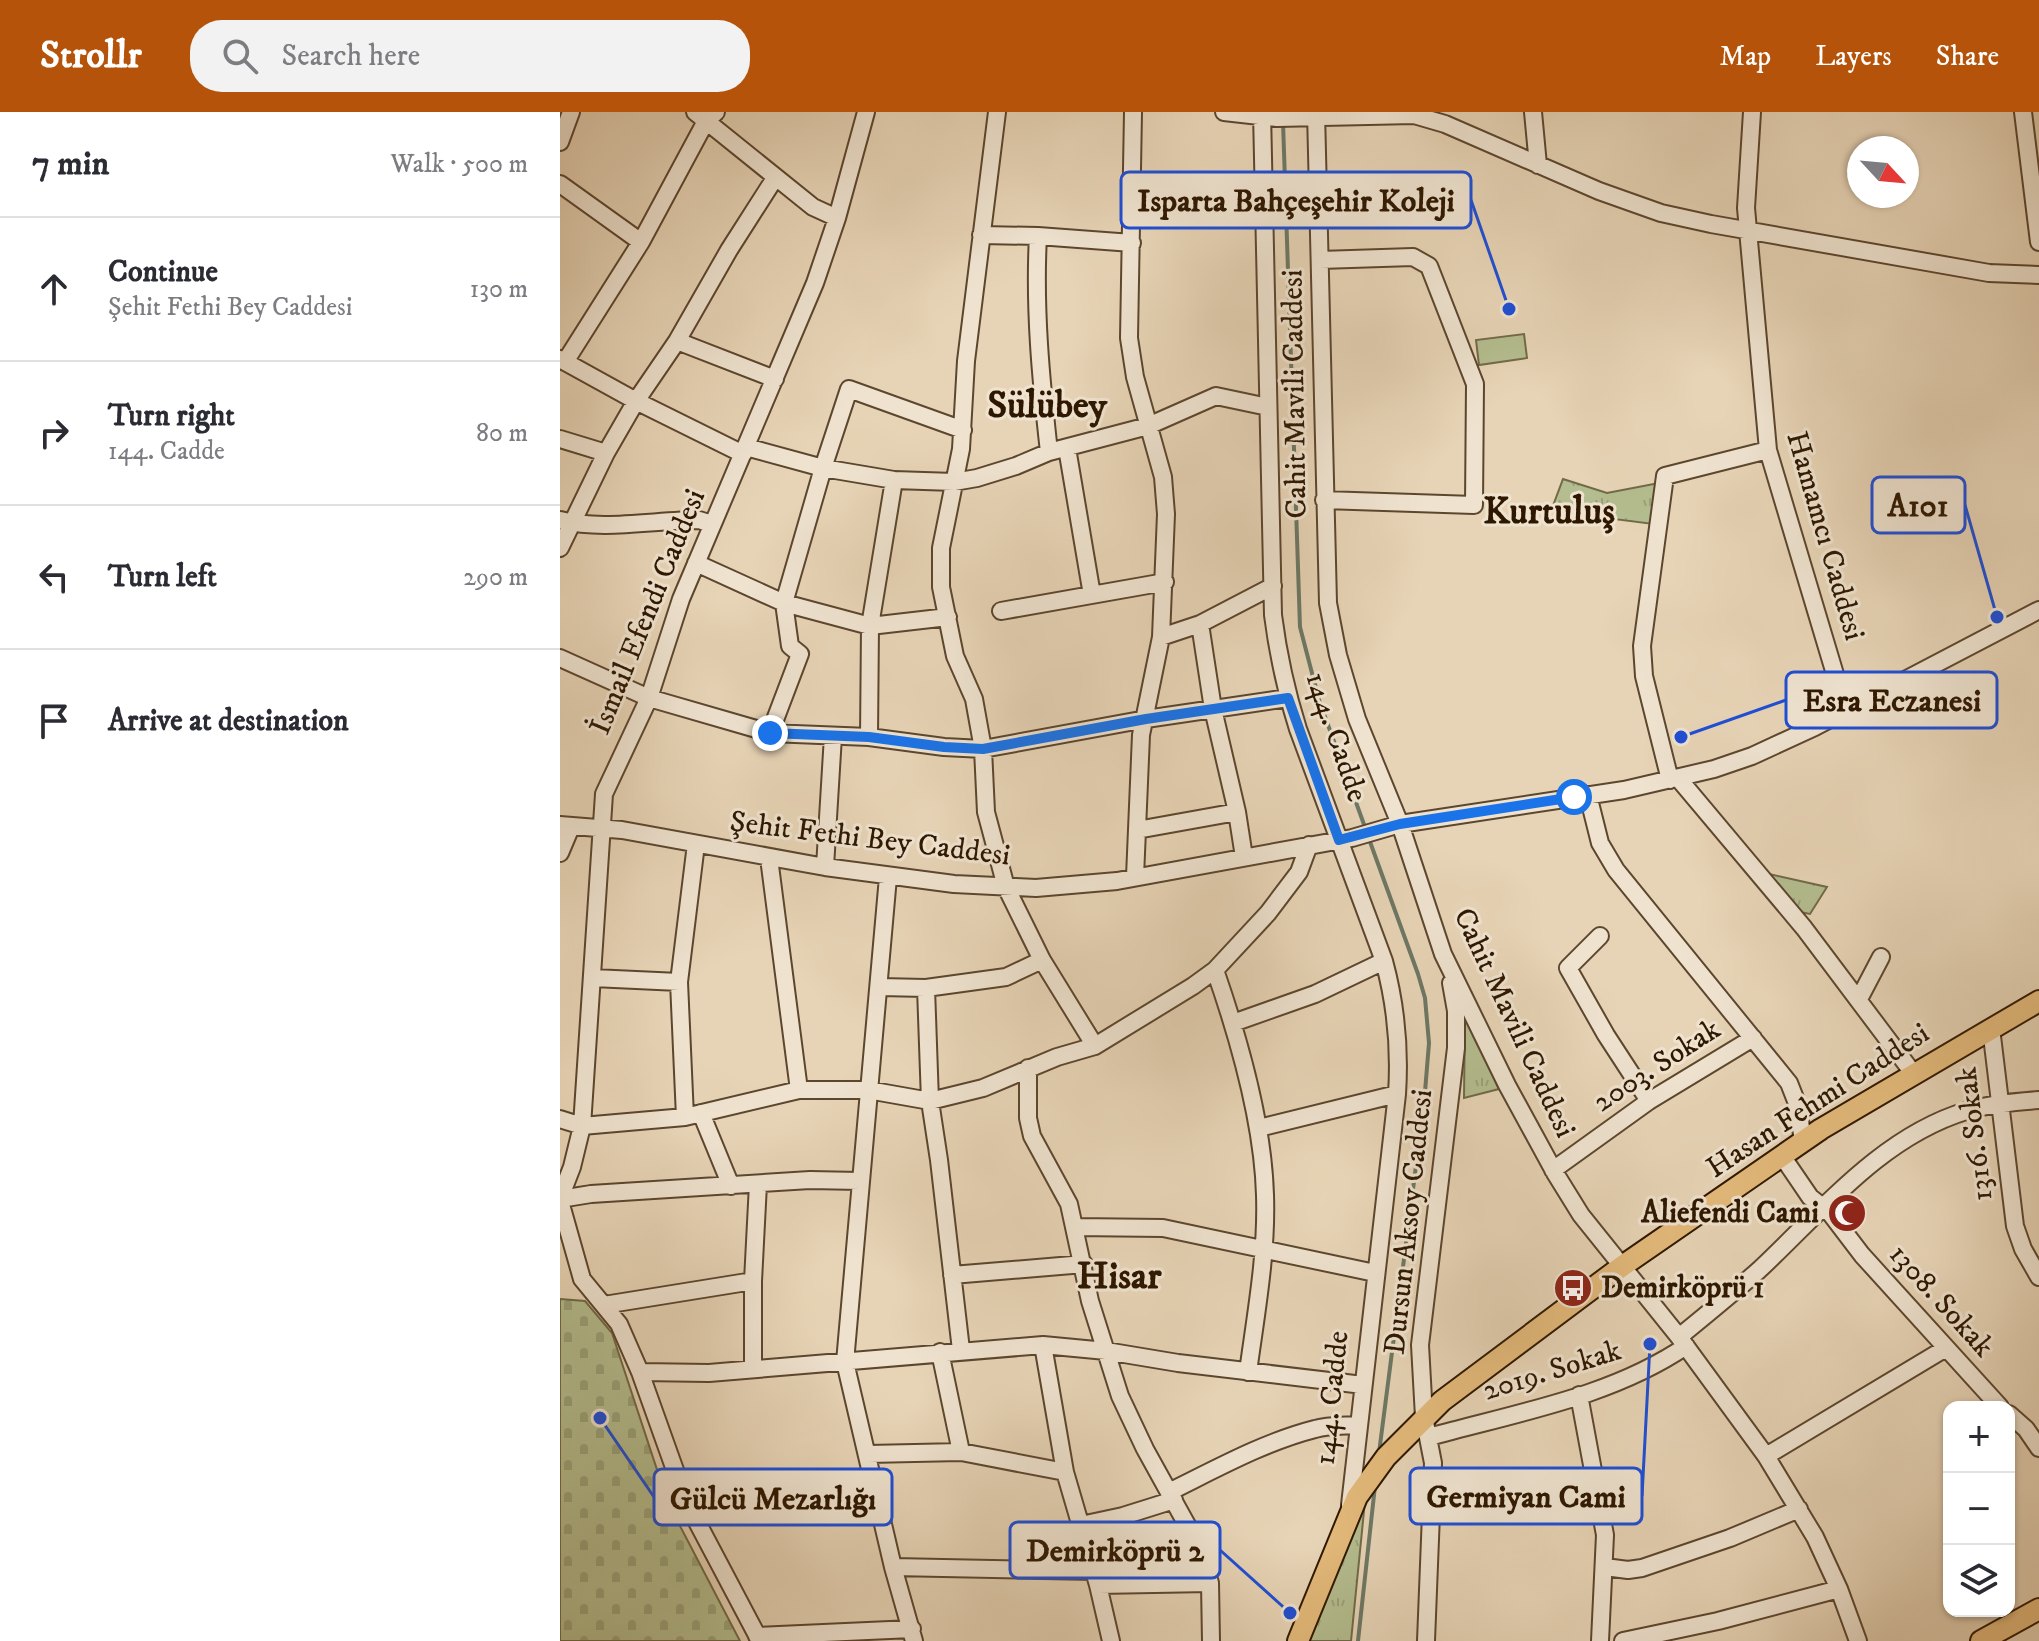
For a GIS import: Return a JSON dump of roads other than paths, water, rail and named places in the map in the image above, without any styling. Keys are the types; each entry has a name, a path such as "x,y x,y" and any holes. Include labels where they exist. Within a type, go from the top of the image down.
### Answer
{"main road":[{"name":"Hasan Fehmi Caddesi","path":"1350,1511 1365,1484 1480,1371 1621,1267 1803,1142 1913,1073 2039,1001"},
{"name":"144. Cadde","path":"1298,1641 1350,1511"},
{"path":"1981,1641 2039,1609"}],"street":[{"path":"560,142 571,112"},
{"name":"İsmail Efendi Caddesi","path":"560,1199 582,1126 601,829 607,785 649,698 674,618 696,563 815,283 837,218 866,112"},
{"path":"997,112 966,361 963,430 941,548 941,587 955,656 974,699 983,749 986,812 1006,887 1042,960 1095,1046"},
{"path":"1133,112 1129,338 1135,377 1163,477 1165,582 1161,637 1141,735 1135,877"},
{"path":"1224,112 1267,116 1400,114 1444,118 1538,165 1629,202 1686,219 1989,273 2039,275"},
{"path":"1533,112 1538,165"},
{"name":"Hamamcı Caddesi","path":"1752,112 1746,191 1747,230 1768,450 1846,711"},
{"path":"2023,112 2039,242"},
{"path":"837,218 813,207 775,178 706,115 641,242 562,360 636,401 745,450 894,480 954,482 1016,466 1049,452 1148,426 1216,396 1268,407"},
{"name":"144. Cadde","path":"1267,116 1268,407 1276,639 1288,698 1346,839 1384,961 1391,986 1399,1069 1350,1511"},
{"name":"Cahit Mavili Caddesi","path":"1312,116 1320,260 1328,603 1338,655 1357,719 1394,825 1443,954 1507,1085 1553,1170 1581,1215 1682,1342 1766,1456 1815,1537 1858,1641"},
{"path":"560,548 566,521 636,401 677,341 775,178"},
{"path":"560,184 641,242"},
{"path":"981,235 1132,243"},
{"path":"1038,236 1035,283 1049,452"},
{"path":"1320,260 1413,257 1431,269 1475,384 1474,505 1324,500"},
{"path":"677,341 775,379"},
{"path":"770,733 800,654 790,646 784,603 849,389 963,430"},
{"path":"560,439 606,453"},
{"path":"1067,448 1092,595"},
{"path":"1768,450 1665,476 1643,631 1642,660 1674,779 1804,928 1913,1073"},
{"path":"869,737 870,626 894,480"},
{"path":"566,521 699,520 712,524"},
{"path":"696,563 784,603 870,626 948,617"},
{"path":"1001,611 1165,582"},
{"path":"1161,637 1200,624 1273,586"},
{"name":"Şehit Fethi Bey Caddesi","path":"565,826 696,844 888,877 1036,888 1135,877 1346,839 1394,825 1674,779 1752,756 1846,711 2039,610"},
{"path":"1200,624 1213,709 1244,857"},
{"path":"560,658 649,698 770,733 869,737 944,747 983,749 1146,719 1288,698"},
{"path":"825,867 833,736"},
{"path":"1588,795 1600,843 1616,870 1793,1090 1803,1142"},
{"path":"1137,830 1237,812"},
{"path":"560,853 565,826"},
{"path":"696,844 679,982 693,1115 731,1186"},
{"path":"560,1119 582,1126 693,1115 799,1090 868,1090 930,1101 983,1088 1028,1068 1095,1046 1215,970 1284,892 1299,872 1309,845"},
{"path":"769,858 799,1090"},
{"path":"860,1181 810,1180 591,1194 560,1199 582,1279 619,1324 640,1372 686,1501 758,1638 913,1635 893,1567 845,1362 888,877"},
{"path":"1600,936 1568,968 1613,1048 1649,1101"},
{"name":"Dursun Aksoy Caddesi","path":"1426,1641 1433,1474 1421,1428 1421,1325 1456,1048 1456,1011 1443,954"},
{"path":"1859,999 1881,957"},
{"path":"880,987 926,988 1006,977 1042,960"},
{"path":"1233,1023 1315,994 1384,961"},
{"path":"1215,970 1233,1023 1259,1128 1265,1196 1264,1249 1248,1372"},
{"path":"593,978 679,982"},
{"path":"926,988 930,1101 961,1350"},
{"name":"1316. Sokak","path":"1991,1028 2015,1226 2023,1249 2039,1277"},
{"name":"2003. Sokak","path":"1553,1170 1649,1101 1753,1038"},
{"path":"1028,1068 1028,1118 1032,1136 1069,1204 1090,1301 1120,1396 1192,1534 1210,1583 1211,1641"},
{"path":"1259,1128 1397,1094"},
{"name":"2019. Sokak","path":"1421,1428 1579,1395 1644,1372 1682,1342 1822,1206 1881,1158 1923,1130 1963,1112 2000,1103 2039,1100"},
{"name":"1308. Sokak","path":"1782,1156 1810,1197 1822,1206 1995,1401"},
{"path":"753,1369 758,1184"},
{"path":"1075,1227 1163,1228 1375,1273"},
{"path":"952,1275 1084,1264"},
{"path":"604,1305 753,1281"},
{"path":"640,1372 709,1373 1043,1345 1363,1385"},
{"path":"1043,1345 1065,1472 1111,1641"},
{"path":"1766,1456 1946,1348"},
{"path":"940,1352 961,1452"},
{"path":"1579,1395 1604,1525 1605,1567 1600,1641"},
{"path":"2015,1419 2039,1448"},
{"path":"1081,1525 1123,1516 1172,1496 1287,1438 1318,1428 1359,1425"},
{"path":"868,1454 961,1452 1065,1472"},
{"path":"686,1501 876,1491"},
{"path":"1605,1567 1642,1568 1730,1538 1799,1509"},
{"path":"893,1567 1210,1583"},
{"path":"1623,1641 1733,1617 1839,1589"},
{"path":"2009,1641 2017,1622"}],"waterway":[{"path":"1283,122 1300,627 1319,700 1366,830"},
{"path":"1369,839 1418,974 1425,998 1429,1043 1424,1104 1379,1453"},
{"path":"1358,1641 1375,1486"}],"place":[{"name":"Isparta Bahçeşehir Koleji","path":"1509,309"},
{"name":"A101","path":"1997,617"},
{"name":"Esra Eczanesi","path":"1681,737"},
{"name":"Aliefendi Cami","path":"1847,1213"},
{"name":"Demirköprü 1","path":"1573,1288"},
{"name":"Germiyan Cami","path":"1650,1344"},
{"name":"Gülcü Mezarlığı","path":"600,1418"},
{"name":"Demirköprü 2","path":"1290,1613"}],"district":[{"name":"Sülübey","path":"1047,406"},
{"name":"Kurtuluş","path":"1549,512"},
{"name":"Hisar","path":"1119,1277"}]}
